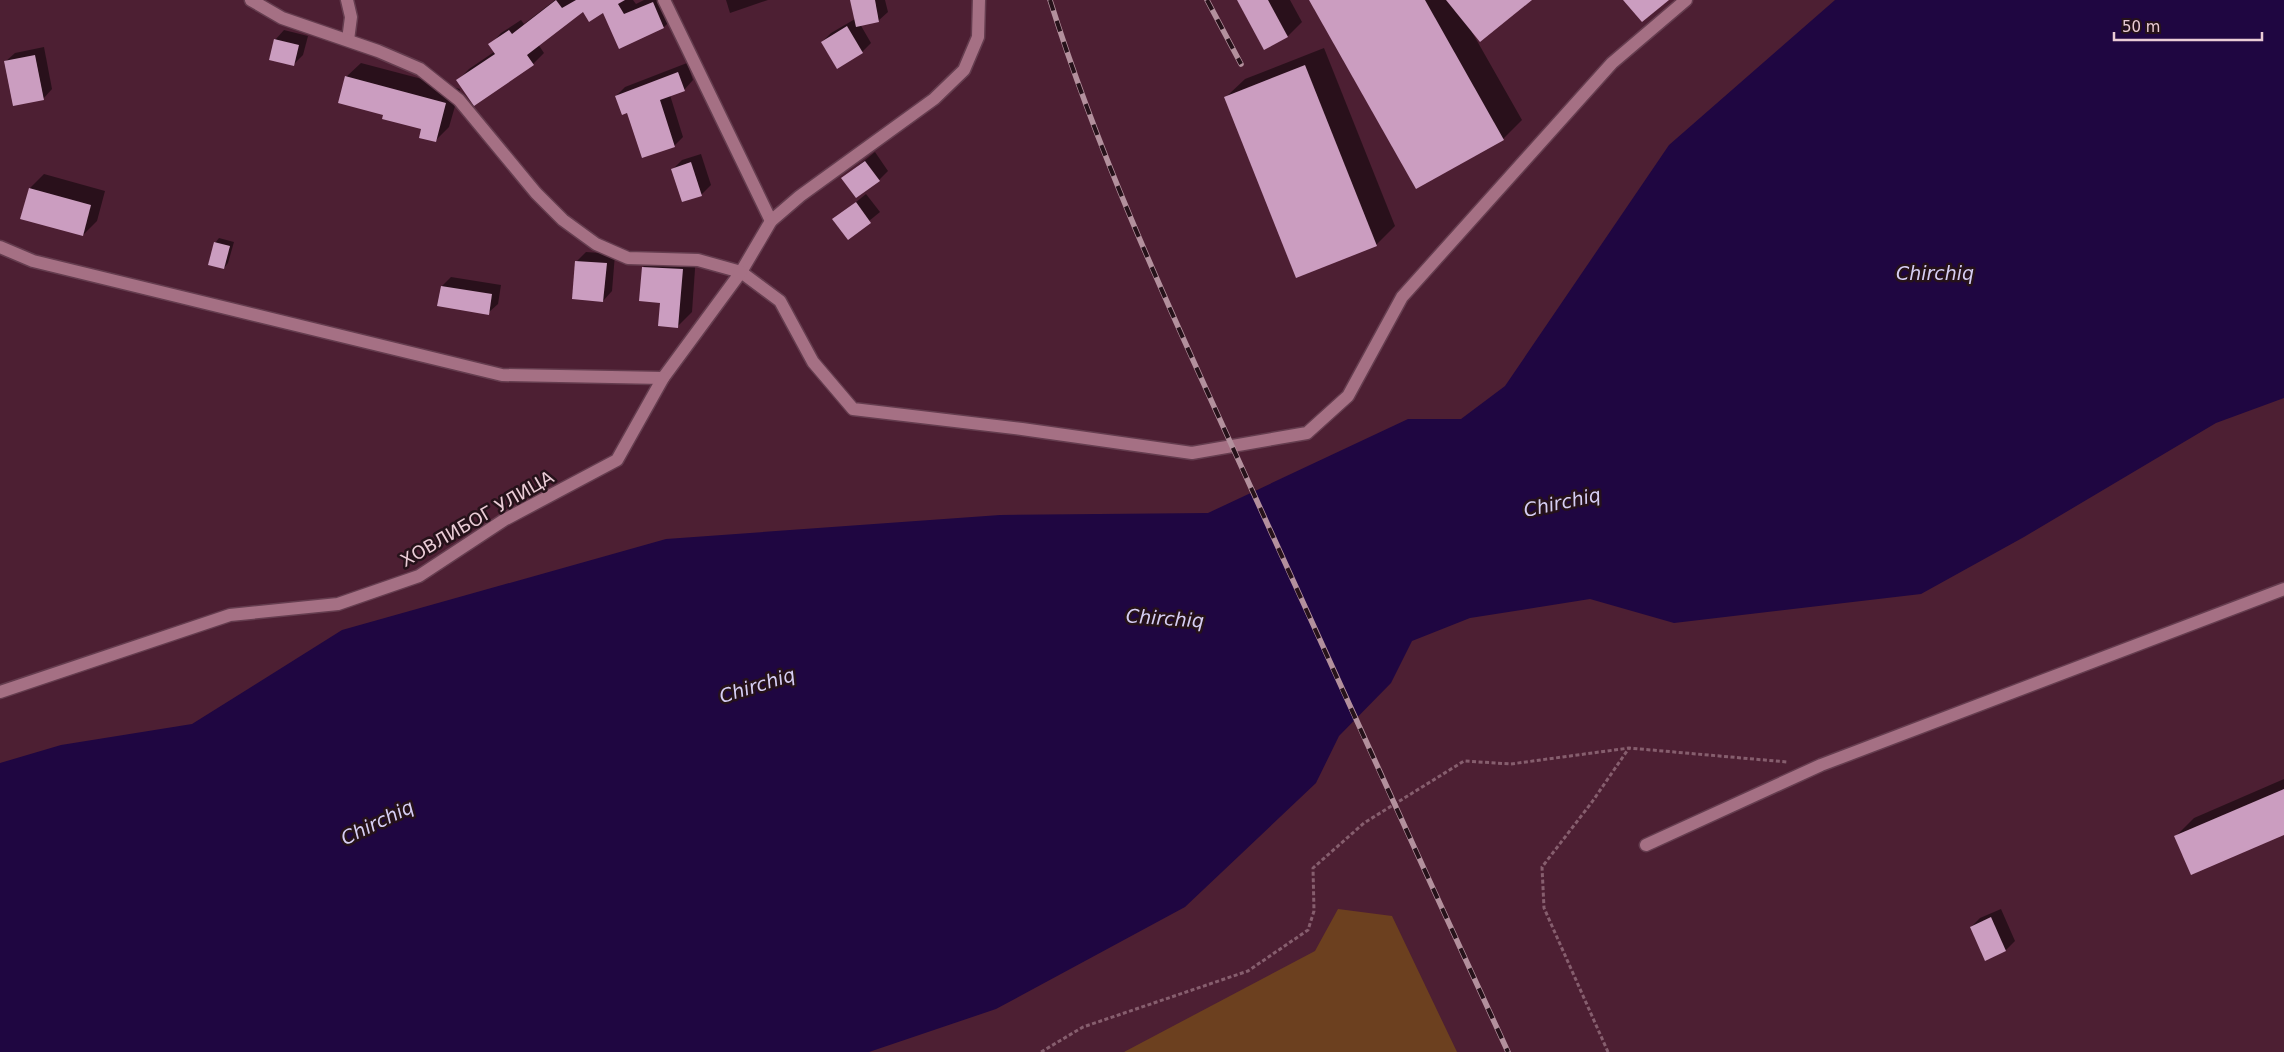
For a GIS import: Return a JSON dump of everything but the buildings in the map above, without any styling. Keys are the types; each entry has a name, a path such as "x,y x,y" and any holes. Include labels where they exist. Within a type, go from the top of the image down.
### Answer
{"street":[{"path":"251,0 282,18 348,40 420,69 459,100 536,192 563,220 596,244 628,258 698,260 741,272 780,302 813,362 853,408 1192,453 1307,433 1348,396 1402,297 1612,63 1686,0"},
{"path":"347,0 351,17 348,40"},
{"path":"664,0 771,221"},
{"name":"ХОВЛИБОГ УЛИЦА","path":"0,692 230,615 338,604 419,576 504,520 616,460 664,378 741,272 771,221 800,196 934,99 964,70 978,37 979,0"},
{"path":"0,248 33,261 502,375 664,378"},
{"path":"1646,845 1821,765 2284,589"}],"path":[{"path":"1608,1052 1544,908 1542,867 1592,802 1629,748"},
{"path":"1041,1052 1083,1027 1248,971 1308,930 1314,911 1314,868 1364,824 1464,761 1511,764 1629,748 1792,762"}],"shaded area":[{"path":"1338,909 1392,916 1457,1052 1124,1052 1315,951"}],"water":[{"name":"Chirchiq","path":"1835,0 2284,0 2284,398 2216,423 2024,537 1921,594 1674,623 1590,599 1470,618 1412,641 1391,683 1339,736 1316,783 1185,907 996,1009 869,1052 0,1052 0,763 61,745 192,724 342,630 666,539 1000,515 1208,513 1408,419 1461,419 1505,386 1669,145"}],"railway":[{"path":"1050,0 1094,125 1144,248 1197,369 1508,1052"},
{"path":"1207,0 1241,64"}]}
